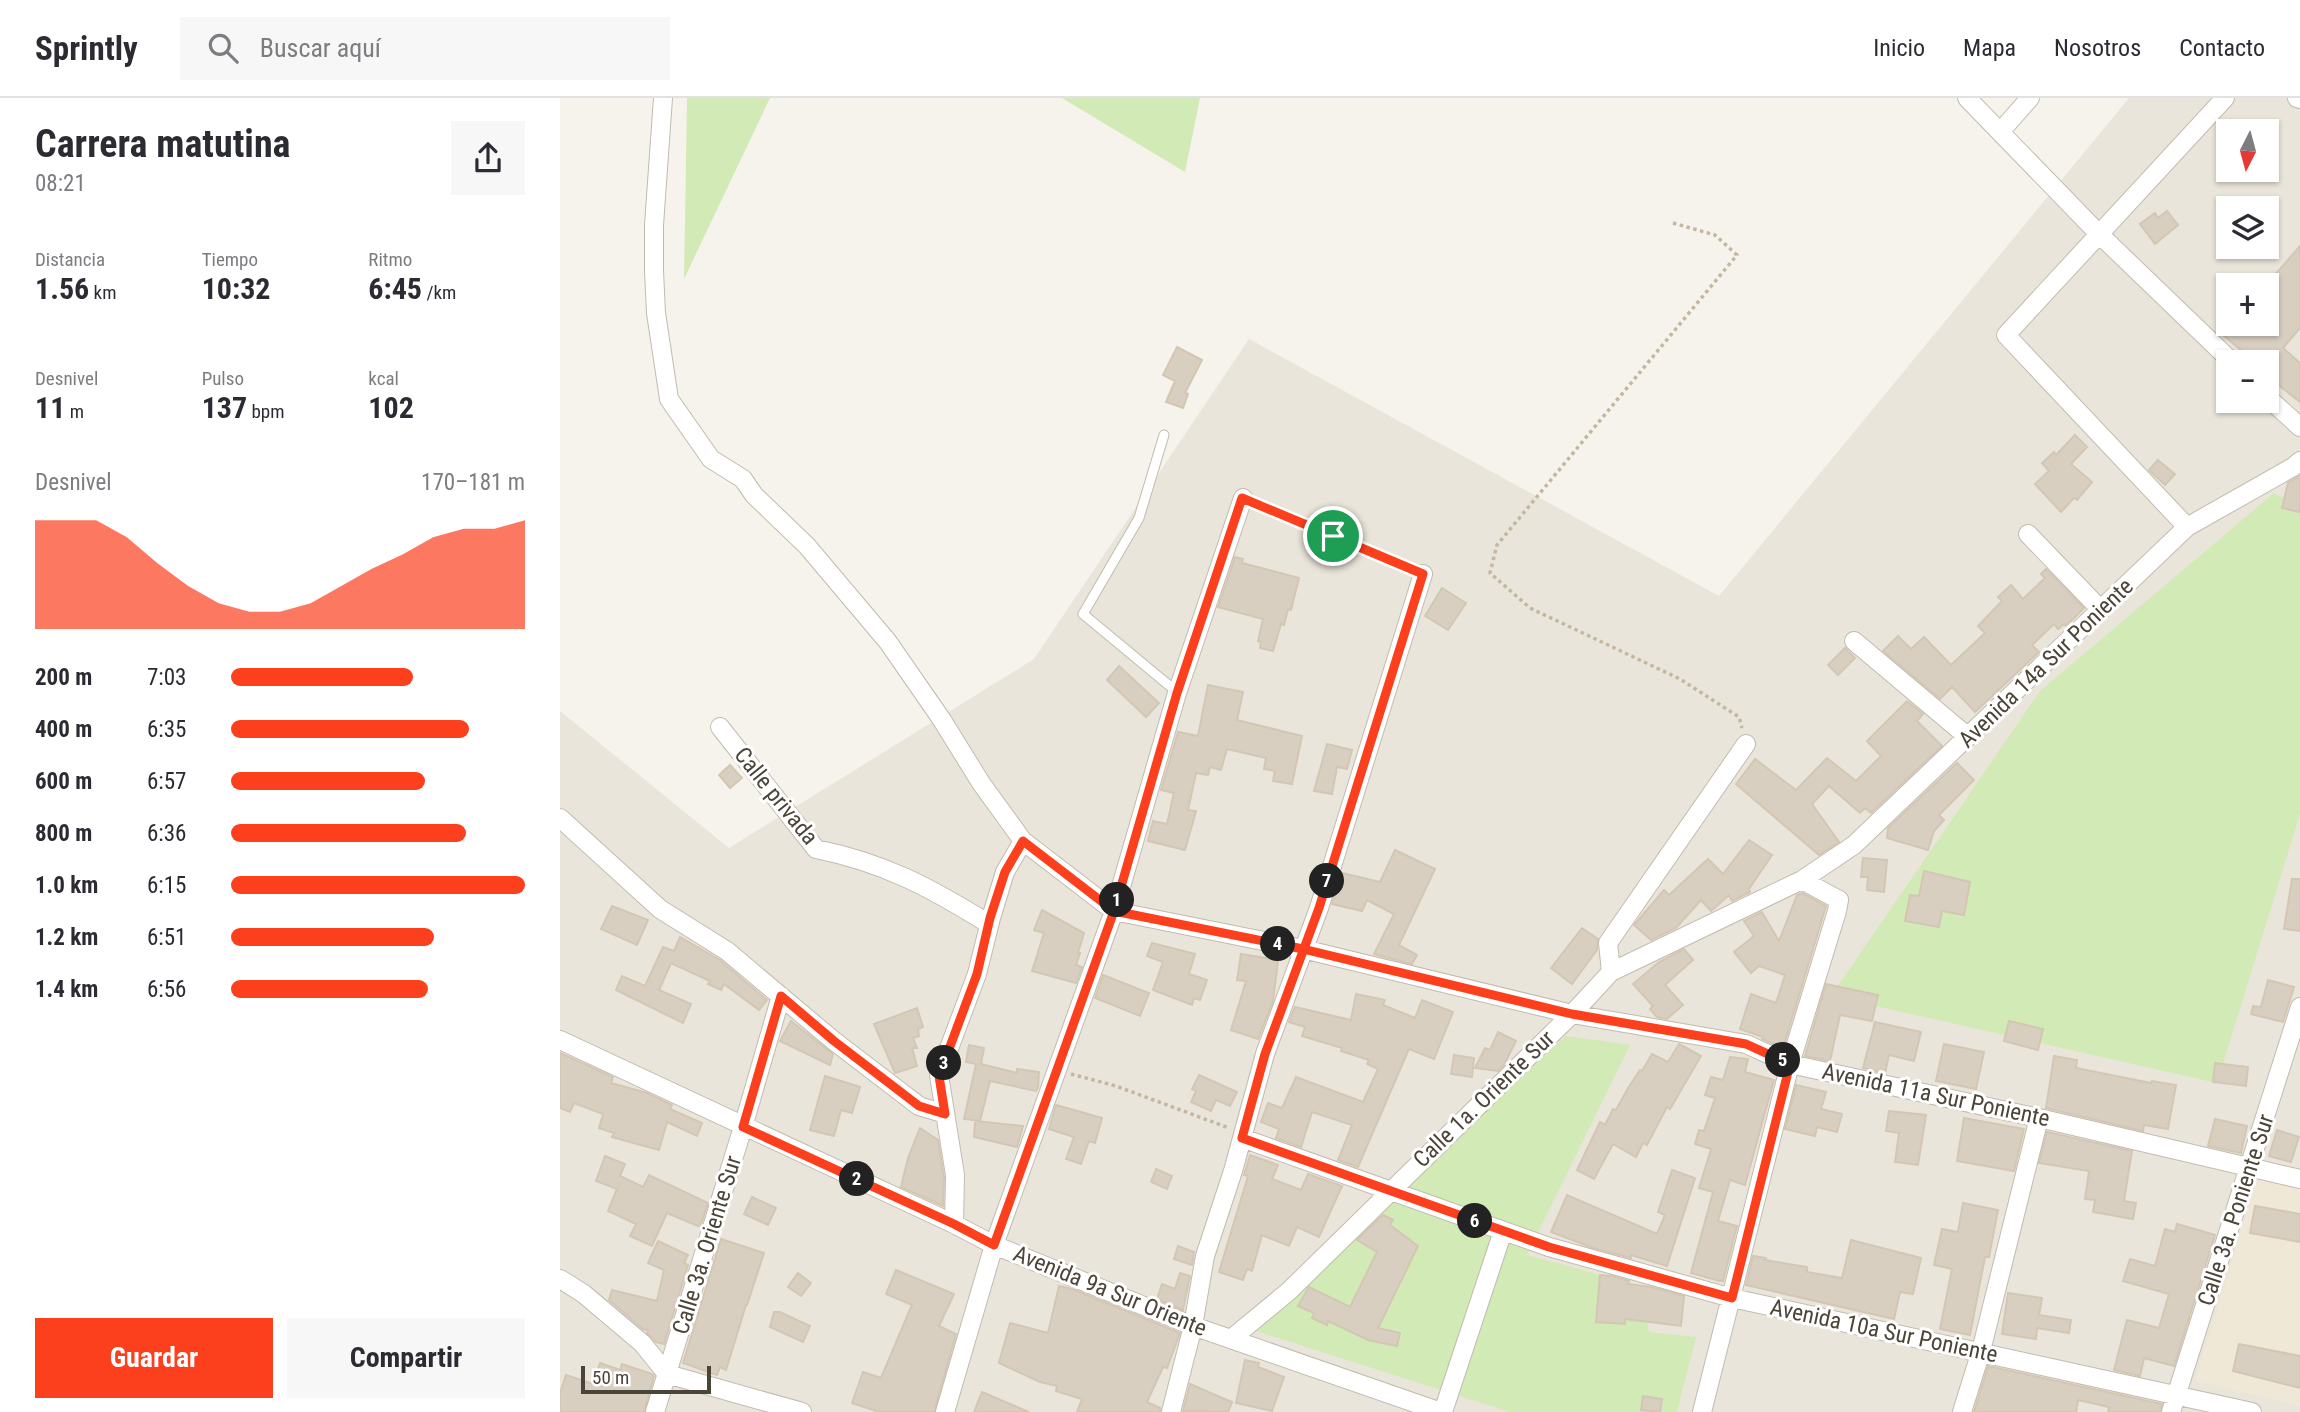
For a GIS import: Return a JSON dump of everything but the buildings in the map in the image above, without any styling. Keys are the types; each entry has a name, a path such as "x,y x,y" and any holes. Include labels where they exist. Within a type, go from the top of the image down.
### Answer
{"street":[{"path":"663,98 654,225 654,271 656,313 669,399 712,459 743,479 754,495 807,546 888,642 942,720 981,783 1023,841 1114,911"},
{"path":"1967,98 2099,234 2220,350"},
{"path":"2000,132 2030,98"},
{"path":"2187,527 2006,335 2225,98"},
{"path":"2279,407 2300,426"},
{"name":"Avenida 14a Sur Poniente","path":"1802,880 1854,845 2187,527 2300,461"},
{"path":"945,1412 994,1245 1114,911 1177,693 1242,498"},
{"path":"2028,534 2101,610"},
{"path":"1171,1412 1193,1326 1205,1256 1243,1136 1265,1054 1319,908 1423,574"},
{"path":"1854,641 1968,737"},
{"name":"Calle privada","path":"720,727 816,849 845,855 908,878 989,923"},
{"path":"1611,972 1608,943 1746,744"},
{"path":"560,818 660,909 727,951 834,1041 919,1106 945,1114"},
{"path":"954,1224 955,1175 952,1145 939,1076 977,974 1005,872 1023,841"},
{"path":"1702,1412 1790,1064 1839,900 1802,880"},
{"name":"Calle 1a. Oriente Sur","path":"1231,1339 1289,1291 1572,1014 1611,972 1802,880"},
{"name":"Avenida 11a Sur Poniente","path":"1114,911 1303,949 1572,1014 1746,1044 1790,1064 2039,1118 2300,1180"},
{"name":"Calle 3a. Oriente Sur","path":"655,1412 781,996"},
{"name":"Calle 3a. Poniente Sur","path":"2174,1403 2300,1007"},
{"name":"Avenida 9a Sur Oriente","path":"560,1040 994,1245 1193,1326 1442,1412"},
{"path":"1962,1412 1981,1352 2039,1118"},
{"name":"Avenida 10a Sur Poniente","path":"1243,1136 1549,1247 1732,1298 1981,1352 2174,1403 2252,1412"},
{"path":"1442,1412 1503,1231"},
{"path":"560,1279 584,1294 642,1343 667,1374 802,1412"}],"lane":[{"path":"1164,435 1139,518 1083,614 1177,693"}],"path":[{"path":"1673,223 1715,235 1737,255 1497,545 1490,573 1530,608 1680,679 1739,717 1746,744"},
{"path":"1242,498 1423,574"},
{"path":"1057,1070 1116,1086 1243,1136"}],"shaded area":[{"path":"2129,98 2300,98 2300,1412 560,1412 560,711 729,848 1034,659 1249,339 1719,596"},
{"path":"2258,1177 2300,1187 2300,1406 2195,1381"}],"green space":[{"path":"687,98 770,98 684,279"},
{"path":"1062,98 1200,98 1185,172"},
{"path":"2274,493 2300,508 2300,814 2217,1083 1831,996 2040,691"},
{"path":"1566,1036 1630,1045 1527,1255 1641,1286 1649,1332 1696,1337 1677,1412 1510,1412 1243,1327"}],"route":[{"path":"1333,536 1242,498 1177,693 1114,911 994,1245 743,1127 781,996 834,1041 919,1106 945,1114 939,1076 977,974 990,918 1005,872 1023,841 1114,911 1303,949 1572,1014 1746,1044 1790,1064 1732,1298 1549,1247 1242,1138 1265,1054 1290,981 1303,949 1319,908 1423,574 1333,536"}]}
